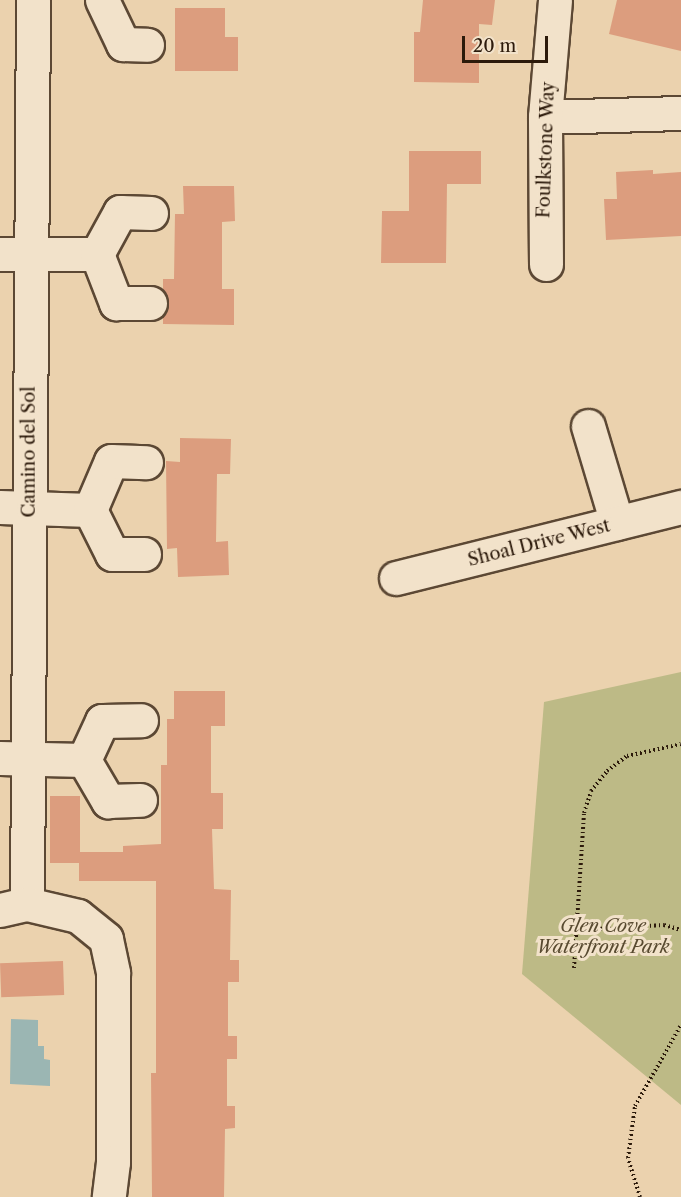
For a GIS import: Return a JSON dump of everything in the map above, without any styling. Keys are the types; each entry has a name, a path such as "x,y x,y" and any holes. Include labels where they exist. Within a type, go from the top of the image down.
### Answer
{"street":[{"name":"Camino del Sol","path":"13,907 15,254 33,0"},
{"path":"102,0 123,44 147,45"},
{"name":"Foulkstone Way","path":"546,264 545,117 555,0"},
{"path":"545,117 681,113"},
{"path":"150,303 116,303 97,254 120,212 151,213"},
{"path":"15,254 97,254"},
{"path":"588,426 617,523"},
{"path":"144,554 112,554 90,510 111,461 147,462"},
{"name":"Shoal Drive West","path":"396,578 681,507"},
{"path":"15,508 90,510"},
{"path":"84,760 102,721 141,720"},
{"path":"13,759 84,760"},
{"path":"84,760 108,801 141,800"},
{"path":"13,907 78,916 106,939 113,973 113,1162 109,1197"}],"path":[{"path":"574,968 584,813 591,791 607,771 627,756 681,744"},
{"path":"578,930 664,925 681,930"},
{"path":"640,1197 628,1158 635,1106 681,1026"}],"green space":[{"name":"Glen Cove Waterfront Park","path":"681,672 681,1105 522,974 544,702"}],"water":[{"path":"11,1019 38,1020 38,1046 44,1046 44,1059 50,1060 50,1086 10,1084"}],"building":[{"path":"423,0 495,0 492,25 479,24 479,83 414,82 414,32 420,32"},
{"path":"617,0 681,0 681,51 609,34"},
{"path":"175,8 225,8 225,37 238,37 238,71 175,71"},
{"path":"409,151 481,151 481,184 447,184 446,263 381,263 382,211 409,211"},
{"path":"653,170 653,174 681,172 681,236 606,240 604,199 617,199 616,172"},
{"path":"183,186 234,186 235,221 222,222 222,289 234,289 234,325 163,324 163,316 169,304 163,290 163,279 174,279 175,214 184,214"},
{"path":"180,438 231,439 230,474 217,474 216,542 228,541 229,575 178,577 177,548 167,549 166,461 180,462"},
{"path":"174,691 225,691 225,726 211,726 211,793 223,793 223,829 212,829 214,889 231,890 230,960 239,960 239,982 228,982 228,1036 237,1036 237,1059 227,1059 227,1106 235,1106 235,1128 225,1129 224,1197 152,1197 151,1073 156,1073 156,881 79,881 79,863 50,863 50,796 80,796 80,852 123,852 123,846 161,844 161,765 167,765 167,719 174,719"},
{"path":"63,961 64,995 1,997 0,963"}]}
